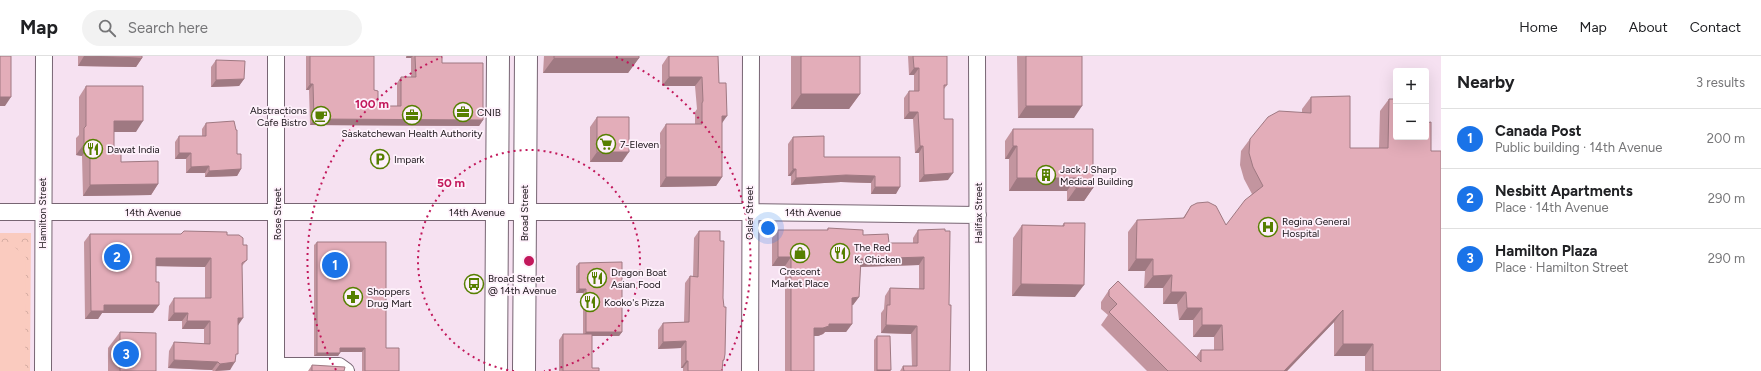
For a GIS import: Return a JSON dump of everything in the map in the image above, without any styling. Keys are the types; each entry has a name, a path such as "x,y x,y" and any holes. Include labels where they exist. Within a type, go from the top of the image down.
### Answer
{"main road":[{"path":"496,371 498,56"},
{"name":"Broad Street","path":"524,371 526,56"}],"street":[{"name":"Hamilton Street","path":"43,371 42,212 44,56"},
{"name":"Rose Street","path":"276,56 276,369"},
{"name":"Osler Street","path":"750,371 749,212 751,56"},
{"name":"Halifax Street","path":"977,56 978,371"},
{"name":"14th Avenue","path":"0,212 749,212 978,215"},
{"path":"276,369 339,366 346,371"}],"green space":[{"path":"0,233 31,233 30,371 0,371"},
{"path":"0,243 10,243 26,257 25,371 0,371"}],"building":[{"path":"0,56 11,56 11,97 0,97"},
{"path":"84,56 142,56 142,58"},
{"path":"310,56 374,56 374,90 378,91 378,106 401,106 401,77 416,77 415,56 442,56 442,63 483,63 483,120 314,119 313,84 310,84"},
{"path":"554,56 639,56 639,58 554,58"},
{"path":"669,56 718,56 719,83 726,83 727,116 722,116 722,177 666,177 666,124 702,124 703,101 702,77 669,77"},
{"path":"801,56 860,56 860,94 801,94"},
{"path":"913,56 947,56 947,85 944,85 944,119 953,119 953,173 924,175 923,146 920,146 918,112 909,112 909,91 919,91 919,68 914,68"},
{"path":"1026,56 1082,56 1082,106 1026,106"},
{"path":"216,60 245,61 244,79 216,80"},
{"path":"86,86 143,86 143,121 114,121 114,152 121,152 121,162 158,161 158,184 90,185 90,145 84,144 84,128 86,126"},
{"name":"Regina General Hospital","path":"1350,96 1350,148 1388,148 1389,99 1393,99 1393,140 1429,140 1429,122 1431,122 1431,151 1441,151 1441,371 1373,371 1373,344 1343,344 1343,310 1284,371 1168,371 1109,312 1117,304 1109,296 1109,290 1118,281 1201,362 1201,350 1223,350 1222,325 1202,325 1202,308 1187,308 1186,292 1171,292 1172,275 1153,276 1153,259 1136,259 1137,220 1184,218 1191,206 1197,203 1208,202 1216,206 1226,225 1245,200 1263,186 1253,167 1249,153 1250,139 1268,117 1279,111 1311,113 1311,97"},
{"path":"597,117 629,117 629,152 597,152"},
{"path":"234,121 237,130 237,154 241,154 241,169 209,171 209,166 191,167 191,153 179,153 179,136 206,136 206,123"},
{"name":"Jack J Sharp Medical Building","path":"1013,129 1093,129 1093,188 1076,188 1076,178 1017,178 1017,146 1013,146"},
{"path":"824,136 824,157 900,157 900,187 875,187 875,176 846,175 796,178 796,169 793,169 793,137"},
{"path":"1064,223 1085,223 1084,285 1021,284 1022,225 1064,226"},
{"path":"828,228 863,230 863,235 888,234 889,243 918,243 918,230 945,229 945,231 950,231 950,371 904,371 903,366 917,366 917,326 886,325 887,305 890,305 890,288 924,289 924,257 861,259 859,297 852,298 852,324 829,324 829,326 823,328 814,328 814,371 791,371 791,257 778,257 778,230 828,230"},
{"path":"184,231 227,232 227,235 239,235 243,238 243,245 247,245 247,260 242,263 243,318 238,318 238,354 236,354 235,362 220,364 218,362 174,360 174,342 210,344 210,321 187,321 188,313 174,313 174,298 211,298 211,258 156,258 156,282 159,282 159,305 104,305 104,311 91,311 90,234 181,234"},
{"path":"699,231 720,231 720,241 724,241 723,298 724,307 726,307 725,354 722,371 688,371 688,361 686,361 686,341 663,342 663,323 689,322 690,276 698,277"},
{"path":"317,242 386,242 386,348 399,348 399,371 365,371 365,348 340,348 340,353 317,353"},
{"path":"622,262 622,332 586,332 586,289 579,289 579,263"},
{"path":"120,332 156,333 156,371 120,371"},
{"path":"563,334 592,334 592,368 599,368 599,371 563,371"},
{"path":"877,336 890,336 891,370 877,370"},
{"path":"312,365 345,367 344,371 312,371"}],"place":[{"name":"CNIB","path":"463,112"},
{"name":"Saskatchewan Health Authority","path":"412,115"},
{"name":"Abstractions Cafe Bistro","path":"321,116"},
{"name":"7-Eleven","path":"606,144"},
{"name":"Dawat India","path":"93,149"},
{"name":"Impark","path":"380,159"},
{"name":"Jack J Sharp Medical Building","path":"1046,175"},
{"name":"Regina General Hospital","path":"1268,227"},
{"name":"Crescent Market Place","path":"800,253"},
{"name":"The Red K. Chicken","path":"840,253"},
{"name":"Nesbitt Apartments","path":"117,257"},
{"name":"Canada Post","path":"335,265"},
{"name":"Dragon Boat Asian Food","path":"597,278"},
{"name":"Broad Street @ 14th Avenue","path":"474,284"},
{"name":"Shoppers Drug Mart","path":"353,297"},
{"name":"Kooko's Pizza","path":"590,302"},
{"name":"Hamilton Plaza","path":"126,354"}]}
